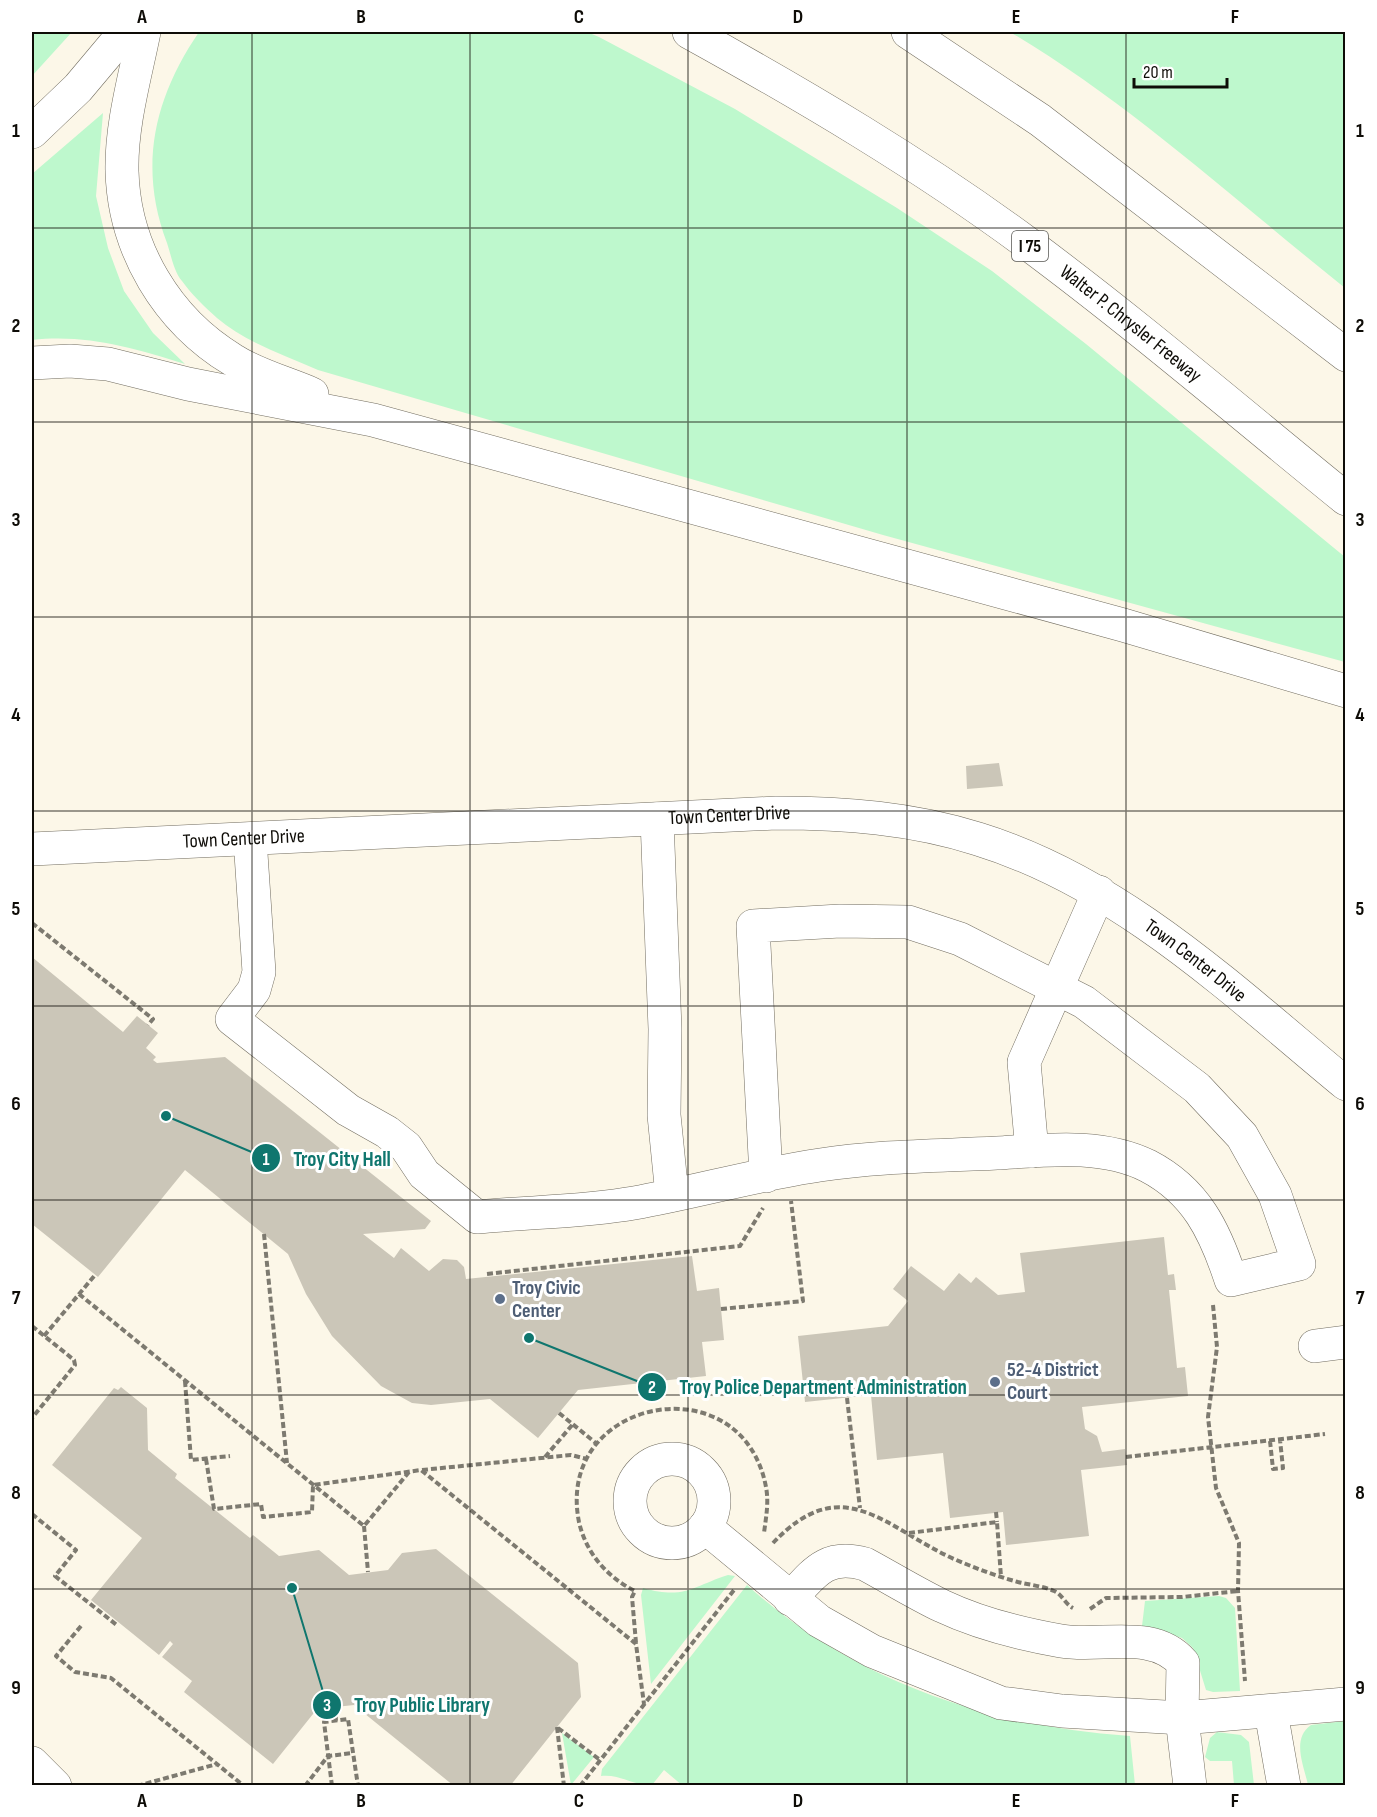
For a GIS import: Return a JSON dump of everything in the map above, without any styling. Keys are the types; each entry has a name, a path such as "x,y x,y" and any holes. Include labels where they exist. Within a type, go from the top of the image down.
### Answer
{"main road":[{"path":"32,132 78,88 124,32"},
{"path":"144,32 124,132 122,171 127,214 135,241 148,271 167,301 189,328 235,361 374,420"},
{"name":"Walter P. Chrysler Freeway","path":"689,32 803,96 909,163 1027,243 1346,499"},
{"path":"908,32 1040,120 1346,355"},
{"path":"32,363 69,361 108,364 188,384 374,420 1123,625 1346,691"},
{"name":"Town Center Drive","path":"32,849 815,813 898,820 977,838 1016,852 1099,892 1174,943 1346,1084"},
{"path":"657,819 665,1029 664,1115 672,1195"},
{"path":"250,839 260,972 254,990 232,1019 348,1110 380,1126 406,1147 424,1174 477,1217 633,1203 672,1195 775,1189 818,1165 860,1160 1032,1151 1105,1152 1148,1166 1197,1206 1210,1224 1230,1280 1299,1264 1275,1195 1242,1136 1221,1111 1172,1067 1084,1002 1056,986 960,939 908,922 852,921 753,926 775,1189"},
{"path":"1032,1151 1024,1062 1099,892"},
{"path":"705,1527 819,1621 872,1651 1001,1703 1062,1711 1182,1718 1346,1704"},
{"path":"790,1599 828,1563 852,1560 865,1564 944,1607 990,1624 1063,1642 1140,1642 1159,1646 1175,1654 1183,1663 1182,1718 1190,1785"},
{"path":"1271,1712 1284,1785"},
{"path":"32,1763 55,1785"}],"path":[{"path":"32,923 153,1019 148,1025"},
{"path":"487,1274 740,1246 775,1189"},
{"path":"721,1309 803,1301 775,1189"},
{"path":"264,1234 287,1464"},
{"path":"44,1336 95,1275"},
{"path":"79,1294 364,1526"},
{"path":"1212,1299 1217,1347 1208,1417 1216,1488 1239,1543 1238,1591 1247,1690"},
{"path":"32,1326 74,1360 75,1365 32,1418"},
{"path":"185,1380 191,1460 230,1456"},
{"path":"847,1398 860,1508"},
{"path":"644,1705 632,1597 635,1591 604,1570 594,1558 581,1531 577,1502 582,1472 597,1444 620,1424 651,1410 685,1408 716,1418 739,1435 757,1459 766,1488 768,1503 764,1532 770,1546"},
{"path":"560,1413 597,1444"},
{"path":"544,1458 573,1424"},
{"path":"1126,1457 1325,1434"},
{"path":"1270,1441 1273,1469 1283,1468 1280,1440"},
{"path":"314,1485 422,1470 571,1455 587,1459"},
{"path":"206,1459 214,1509 261,1504 263,1517 312,1512 314,1485"},
{"path":"422,1470 636,1644"},
{"path":"368,1572 364,1526 410,1472"},
{"path":"996,1512 1001,1577"},
{"path":"32,1514 76,1550 55,1576 118,1626"},
{"path":"908,1533 997,1522"},
{"path":"81,1626 56,1656 75,1672 111,1678 244,1785"},
{"path":"335,1707 336,1721"},
{"path":"332,1785 324,1722 348,1719 358,1785"},
{"path":"564,1785 557,1727 600,1760"},
{"path":"305,1785 328,1756 353,1753"},
{"path":"137,1785 217,1764"}],"green space":[{"path":"32,32 72,32 32,76"},
{"path":"199,32 587,32 735,109 897,208 992,271 1086,344 1345,557 1345,662 883,535 318,370 252,341 217,318 194,296 179,277 158,215 153,187 155,134 161,108 171,82"},
{"path":"1010,32 1345,32 1345,288 1182,154 1098,90"},
{"path":"103,113 96,196 108,248 124,291 153,333 185,364 128,348 91,341 32,340 32,174"},
{"path":"728,1575 735,1576 651,1684 641,1595 643,1588 669,1593 679,1592"},
{"path":"747,1585 788,1619 832,1648 925,1693 1025,1722 1077,1731 1130,1736 1135,1785 683,1786 664,1770 652,1785 601,1776 602,1769"},
{"path":"1219,1596 1226,1598 1235,1608 1240,1691 1206,1690 1193,1648 1182,1638 1142,1626 1145,1601"},
{"path":"1345,1721 1345,1785 1308,1785 1300,1753 1305,1731 1311,1725"},
{"path":"1217,1732 1241,1735 1249,1742 1254,1785 1234,1785 1232,1761 1210,1761 1205,1757 1210,1738"},
{"path":"562,1733 594,1757 571,1785"}],"building":[{"path":"999,763 1003,786 967,789 966,766"},
{"path":"32,957 123,1032 137,1016 158,1033 146,1048 156,1057 153,1060 157,1063 225,1057 431,1221 425,1229 363,1234 394,1258 401,1248 429,1271 443,1259 457,1260 464,1267 466,1279 692,1256 697,1291 719,1288 724,1340 702,1342 706,1376 578,1390 538,1438 490,1399 431,1405 412,1403 381,1386 332,1336 306,1294 288,1254 185,1170 98,1277 32,1224"},
{"name":"52-4 District Court","path":"1164,1237 1168,1275 1174,1274 1176,1290 1169,1290 1177,1368 1185,1367 1188,1396 1082,1407 1085,1429 1097,1436 1102,1452 1125,1449 1127,1465 1081,1470 1089,1536 1006,1545 1003,1512 950,1518 943,1453 877,1460 871,1395 805,1402 798,1336 888,1326 908,1301 893,1289 911,1266 944,1291 959,1273 971,1283 976,1277 998,1295 1025,1292 1020,1253"},
{"path":"121,1387 147,1408 148,1450 177,1474 175,1478 250,1538 253,1535 279,1556 319,1550 349,1575 388,1570 402,1553 436,1549 578,1663 581,1697 510,1786 454,1786 354,1705 317,1709 273,1764 184,1692 192,1681 162,1657 173,1644 170,1641 159,1655 91,1600 142,1538 52,1465 114,1388 118,1390"}],"place":[{"name":"Troy City Hall","path":"166,1116"},
{"name":"Troy Civic Center","path":"500,1299"},
{"name":"Troy Police Department Administration","path":"529,1338"},
{"name":"52-4 District Court","path":"995,1382"},
{"name":"Troy Public Library","path":"292,1588"}]}
